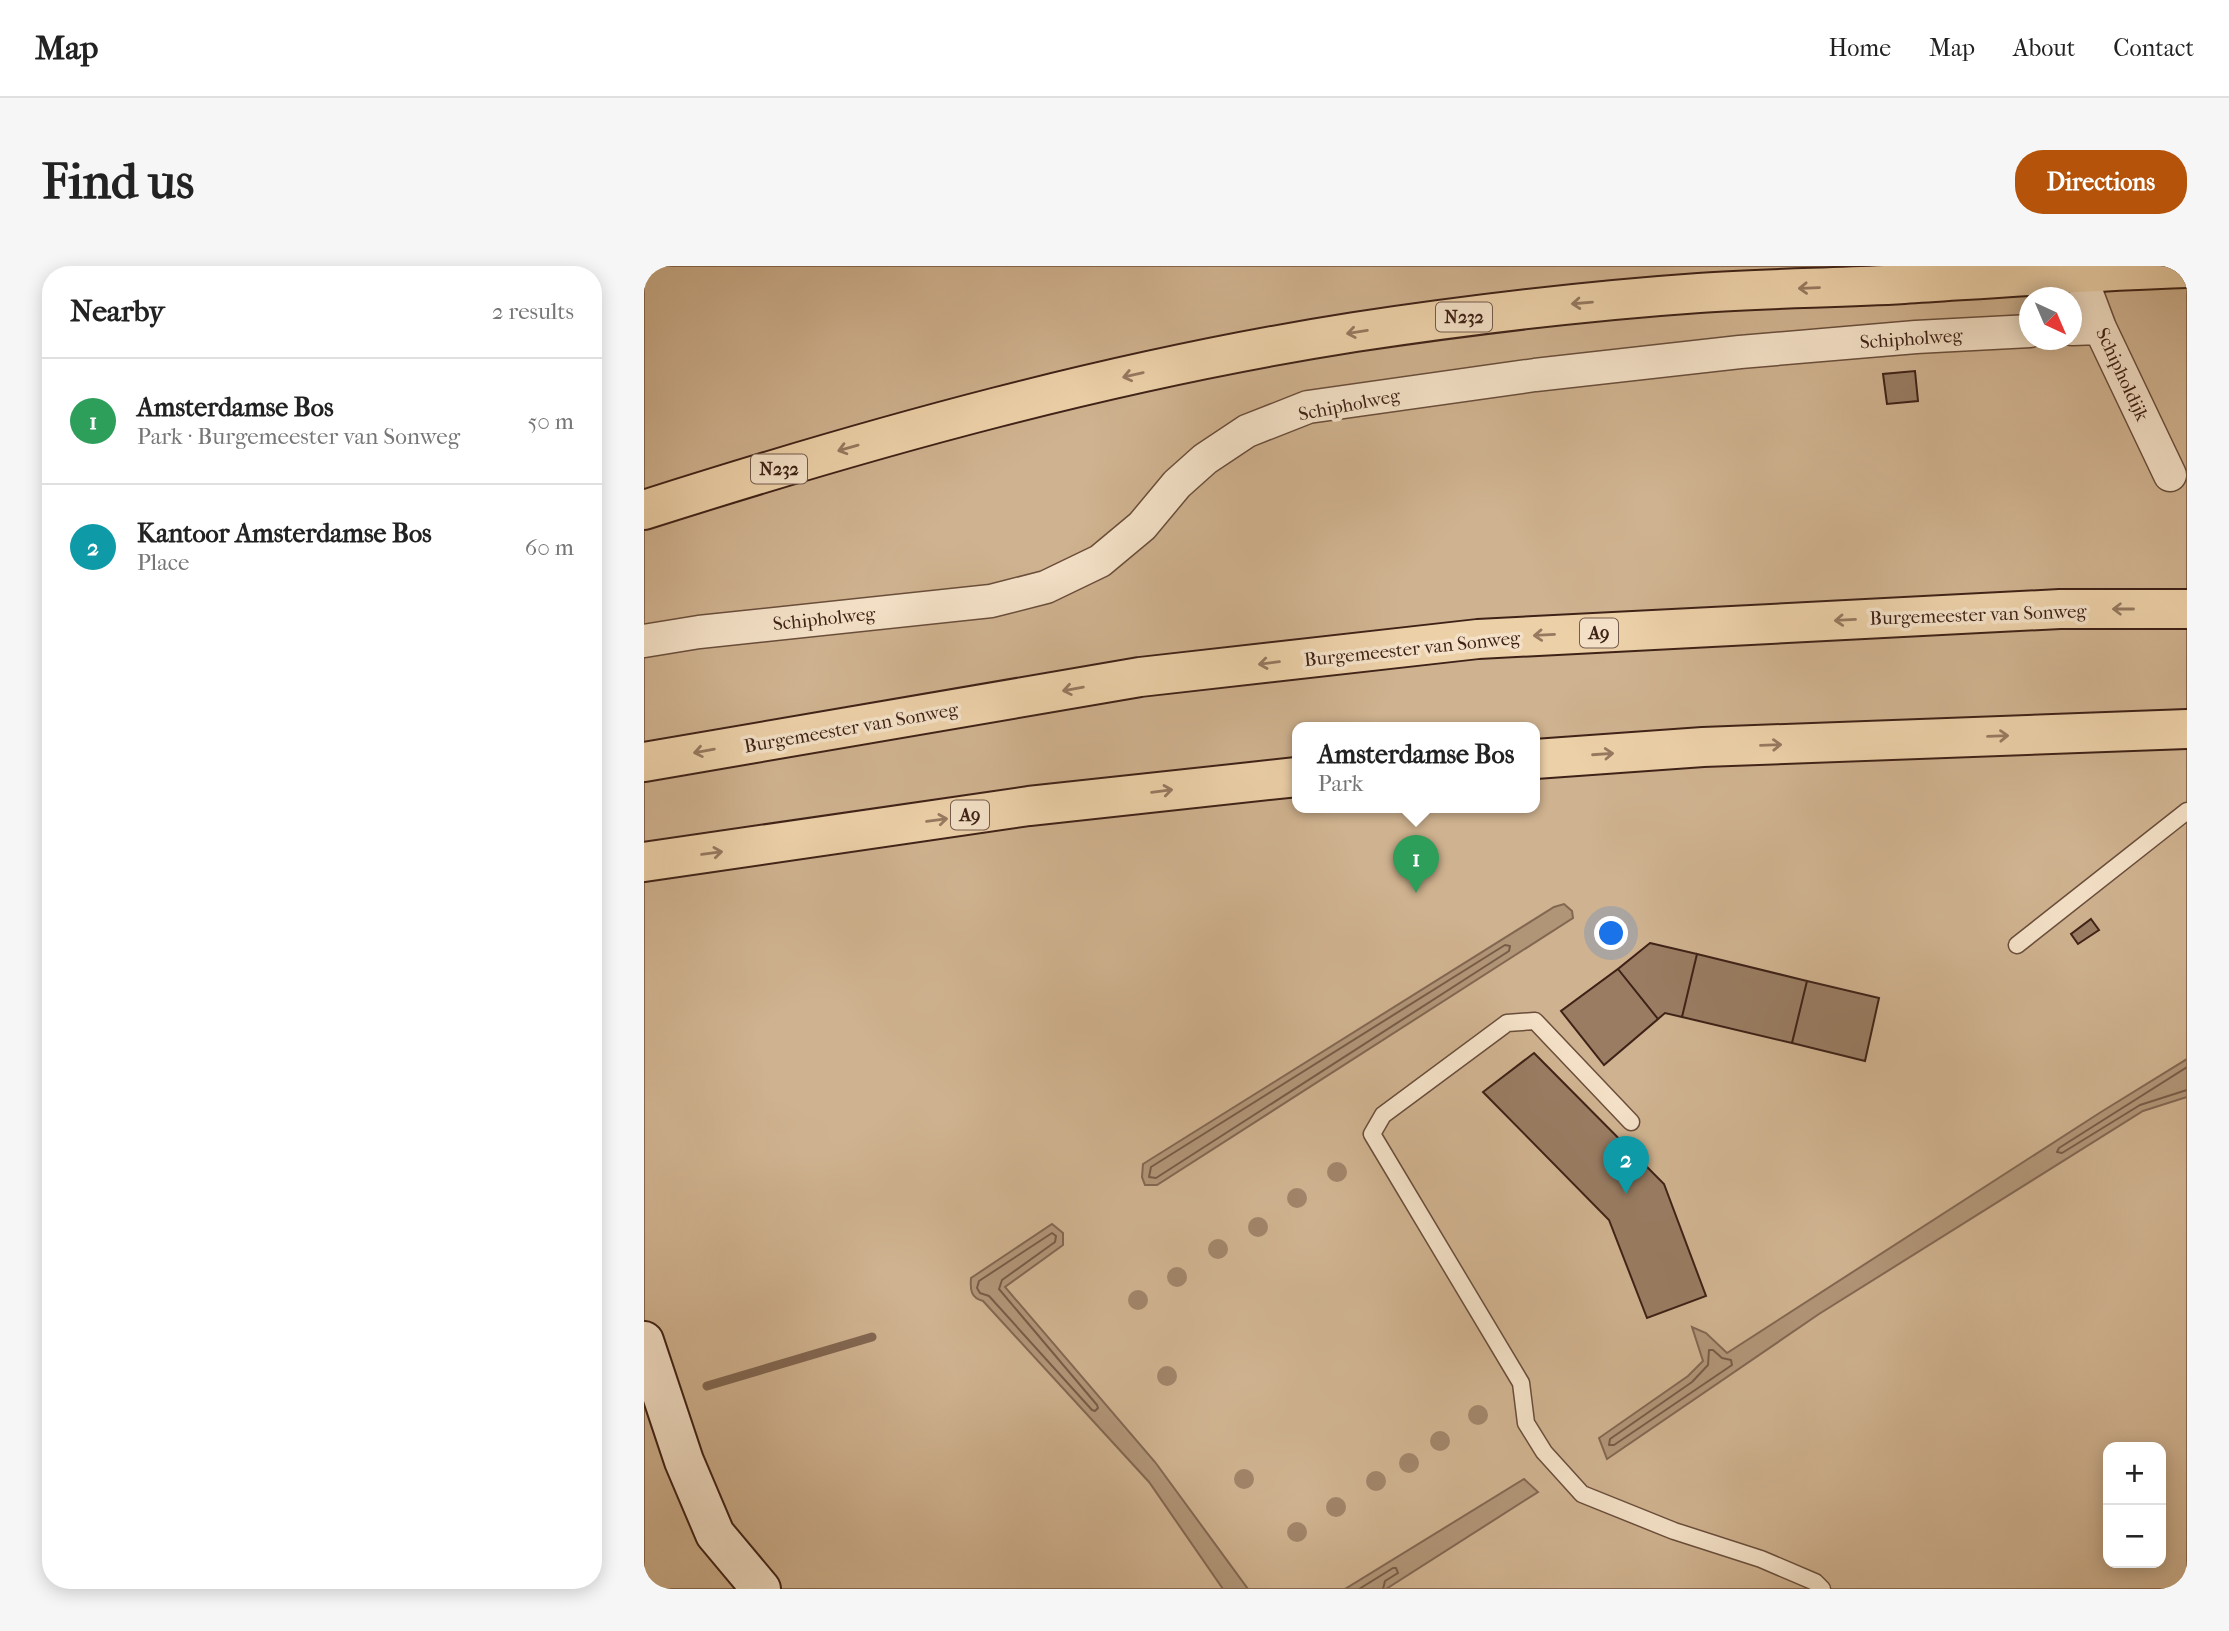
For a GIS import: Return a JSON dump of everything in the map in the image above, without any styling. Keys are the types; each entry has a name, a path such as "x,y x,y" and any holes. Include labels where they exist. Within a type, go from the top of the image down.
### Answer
{"main road":[{"name":"N232","path":"644,510 1018,401 1184,364 1352,333 1520,309 1700,292 2187,268"},
{"name":"Burgemeester van Sonweg","path":"644,762 1140,677 1465,640 2060,609 2187,609"},
{"path":"1540,759 1703,747 2187,729"},
{"name":"A9","path":"644,862 1029,806 1292,778"}],"street":[{"name":"Schipholdijk","path":"2079,272 2086,328 2170,475"},
{"name":"Schipholweg","path":"644,640 991,601 1046,587 1100,561 1142,526 1177,484 1205,459 1247,431 1308,408 1522,377 1726,354 1916,337 2019,332"},
{"path":"644,1341 684,1461 715,1534 761,1589"}],"lane":[{"path":"2017,945 2187,811"},
{"path":"1631,1122 1535,1021 1507,1023 1383,1115 1372,1134 1521,1383 1526,1423 1544,1452 1582,1494 1674,1531 1762,1559 1815,1583 1822,1589"}],"shaded area":[{"path":"644,266 2187,266 2187,1589 644,1589"}],"water":[{"path":"1564,904 1572,911 1573,918 1157,1185 1145,1185 1142,1177 1143,1164 1554,907"},
{"path":"2187,1059 2187,1097 2143,1111 1819,1314 1607,1459 1599,1438 1688,1376 1703,1361 1692,1327 1706,1333 1727,1353"},
{"path":"1052,1224 1063,1233 1063,1245 1005,1287 1155,1462 1248,1589 1223,1589 1149,1482 983,1301 972,1293 971,1278"},
{"path":"1524,1479 1538,1492 1386,1589 1345,1589"}],"building":[{"path":"1915,371 1918,401 1887,404 1883,374"},
{"path":"2091,919 2099,930 2078,944 2071,934"},
{"path":"1650,943 1697,954 1682,1017 1665,1013 1658,1019 1618,969"},
{"path":"1697,954 1807,981 1792,1043 1682,1017"},
{"path":"1618,969 1658,1019 1604,1065 1561,1011"},
{"path":"1807,981 1879,998 1865,1061 1792,1043"},
{"path":"1534,1053 1664,1184 1706,1296 1647,1318 1609,1220 1483,1092"}],"waterway":[{"path":"707,1386 872,1337"}],"place":[{"name":"Amsterdamse Bos","path":"1416,893"},
{"name":"Kantoor Amsterdamse Bos","path":"1626,1194"}]}
